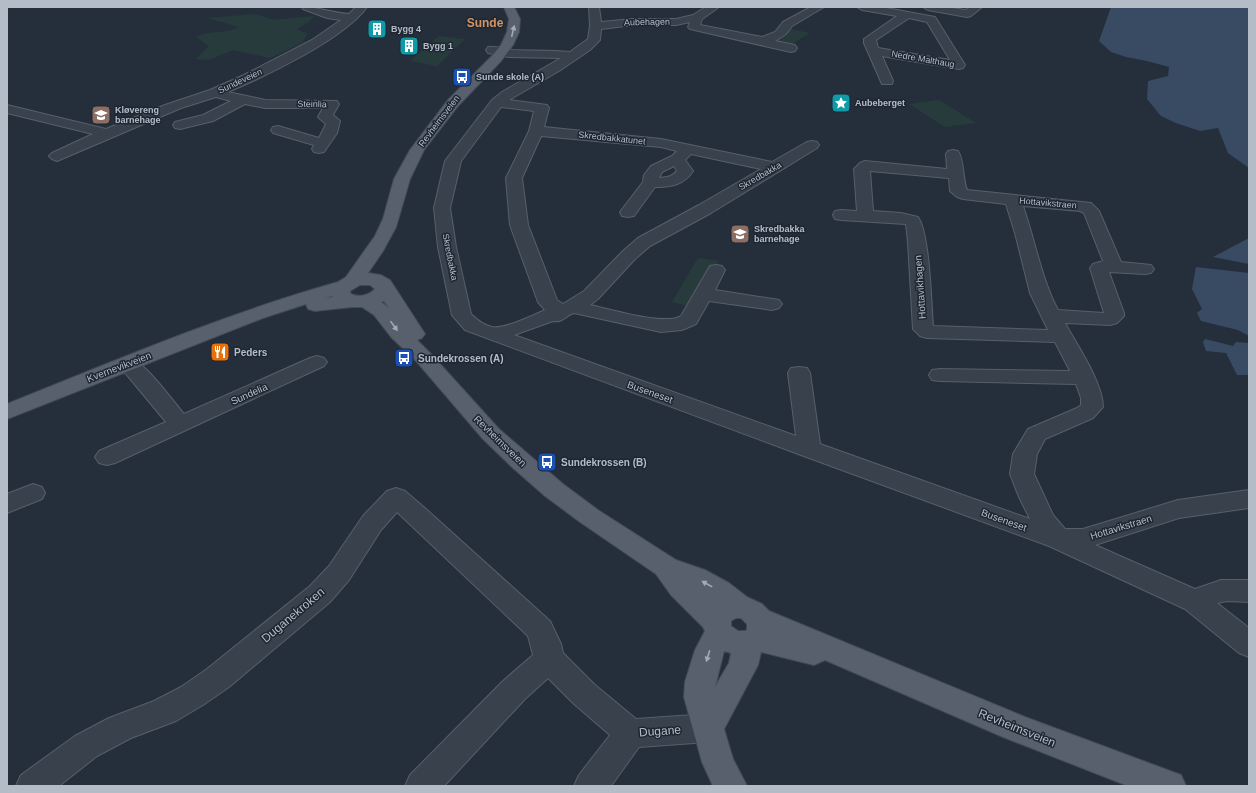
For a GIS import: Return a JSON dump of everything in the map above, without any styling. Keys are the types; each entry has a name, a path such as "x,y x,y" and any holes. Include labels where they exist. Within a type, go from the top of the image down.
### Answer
{"main road":[{"name":"Revheimsveien","path":"500,50 505,19 503,7"},
{"name":"Revheimsveien","path":"509,7 514,16 515,28 512,39 461,92 413,156 400,184 391,218 353,292 381,311 398,333 424,358 469,410 521,462 589,516 666,567 681,587 740,627 867,666 1038,736 1169,786"},
{"name":"Revheimsveien","path":"391,218 393,231 392,241 382,268 382,285 405,317 420,342 424,358"},
{"path":"353,292 378,296 382,285"},
{"name":"Kvernevikveien","path":"7,412 126,364 232,325 353,292"},
{"path":"730,786 718,762 708,728 743,665 740,627"}],"street":[{"path":"307,7 331,16 352,18"},
{"name":"Sundeveien","path":"57,156 106,133 165,109 216,93 305,48 352,18 362,7"},
{"path":"594,7 596,26"},
{"name":"Aubehagen","path":"596,26 633,22 676,22 697,17 714,7"},
{"path":"758,41 770,39 778,35 785,30 787,24 819,7"},
{"path":"862,7 907,15"},
{"path":"928,7 967,14 977,7"},
{"path":"874,51 870,39 907,15"},
{"name":"Nedre Malthaug","path":"874,51 959,65 931,20 907,15"},
{"path":"697,17 694,27 792,48"},
{"name":"Skredbakka","path":"596,26 594,40 586,47 507,95 497,103 453,161 442,208 447,247 462,315 472,326 492,334 516,329 568,308 591,295 629,255 644,242 705,209 812,145"},
{"path":"500,50 572,56"},
{"name":"Nedre Malthaug","path":"874,51 887,81"},
{"name":"Steinlia","path":"216,93 265,104 332,104 325,117 333,121 332,128 321,146 278,130"},
{"path":"180,125 208,118 242,100"},
{"path":"497,103 542,108 536,131 514,178 519,225 548,302 553,307 568,308 661,326 675,326 689,320 716,270"},
{"path":"7,109 106,133"},
{"name":"Skredbakkatunet","path":"536,131 661,143 682,154 773,167"},
{"path":"628,212 651,182 652,174 656,169 682,154"},
{"name":"Hottavikstraen","path":"953,154 957,174 958,191 963,194 1086,206 1091,211 1112,262 1108,266"},
{"path":"869,216 865,213 862,169 865,166 957,174"},
{"name":"Hottavikstraen","path":"1013,200 1024,233 1039,293 1084,378 1092,398 1092,407 1085,413 1036,434 1025,454 1022,474 1031,497 1043,520 1058,539 1083,539 1178,509 1249,499"},
{"name":"Hottavikhagen","path":"841,215 901,218 912,221 914,224 919,260 923,329 927,332 1061,336"},
{"path":"1052,316 1110,319 1114,316 1114,313 1099,268 1108,266 1145,269"},
{"path":"704,294 772,304"},
{"name":"Skredbakka","path":"544,331 568,308"},
{"name":"Buseneset","path":"492,334 1058,539 1195,601 1249,645"},
{"name":"Sundelia","path":"107,457 317,362"},
{"path":"126,364 135,370 180,424"},
{"path":"799,373 810,450"},
{"path":"940,375 1084,378"},
{"path":"7,504 32,493"},
{"name":"Duganekroken","path":"33,786 86,746 120,728 166,711 192,696 218,678 320,594 339,573 372,523 396,497 540,629 546,644 549,660"},
{"path":"1195,601 1215,591 1230,589 1249,591"},
{"path":"422,786 514,690 549,660 584,694 630,733"},
{"name":"Dugane","path":"591,786 630,733 708,728"}],"green space":[{"path":"256,14 273,20 314,16 310,21 297,29 308,34 302,43 270,58 233,50 209,60 196,59 209,46 196,37 207,33 229,31 239,27 208,18"},
{"path":"791,29 810,33 790,45 771,41"},
{"path":"439,36 465,39 437,66 410,61"},
{"path":"939,100 976,123 945,127 909,104"},
{"path":"698,258 719,261 692,307 672,302"}],"water":[{"path":"1111,7 1249,7 1249,168 1228,153 1218,128 1200,131 1161,116 1147,99 1148,81 1168,76 1169,67 1111,52 1099,41"},
{"path":"1249,238 1249,264 1213,257"},
{"path":"1196,267 1249,273 1249,336 1238,330 1201,321 1197,313 1202,309 1192,289"},
{"path":"1205,339 1233,346 1236,342 1249,343 1249,375 1237,375 1226,353 1206,351 1203,342"}],"place":[{"name":"Bygg 4","path":"377,29"},
{"name":"Bygg 1","path":"409,46"},
{"name":"Sunde skole (A)","path":"462,77"},
{"name":"Aubeberget","path":"841,103"},
{"name":"Kløvereng barnehage","path":"101,115"},
{"name":"Skredbakka barnehage","path":"740,234"},
{"name":"Peders","path":"220,352"},
{"name":"Sundekrossen (A)","path":"404,358"},
{"name":"Sundekrossen (B)","path":"547,462"}],"district":[{"name":"Sunde","path":"485,23"}]}
